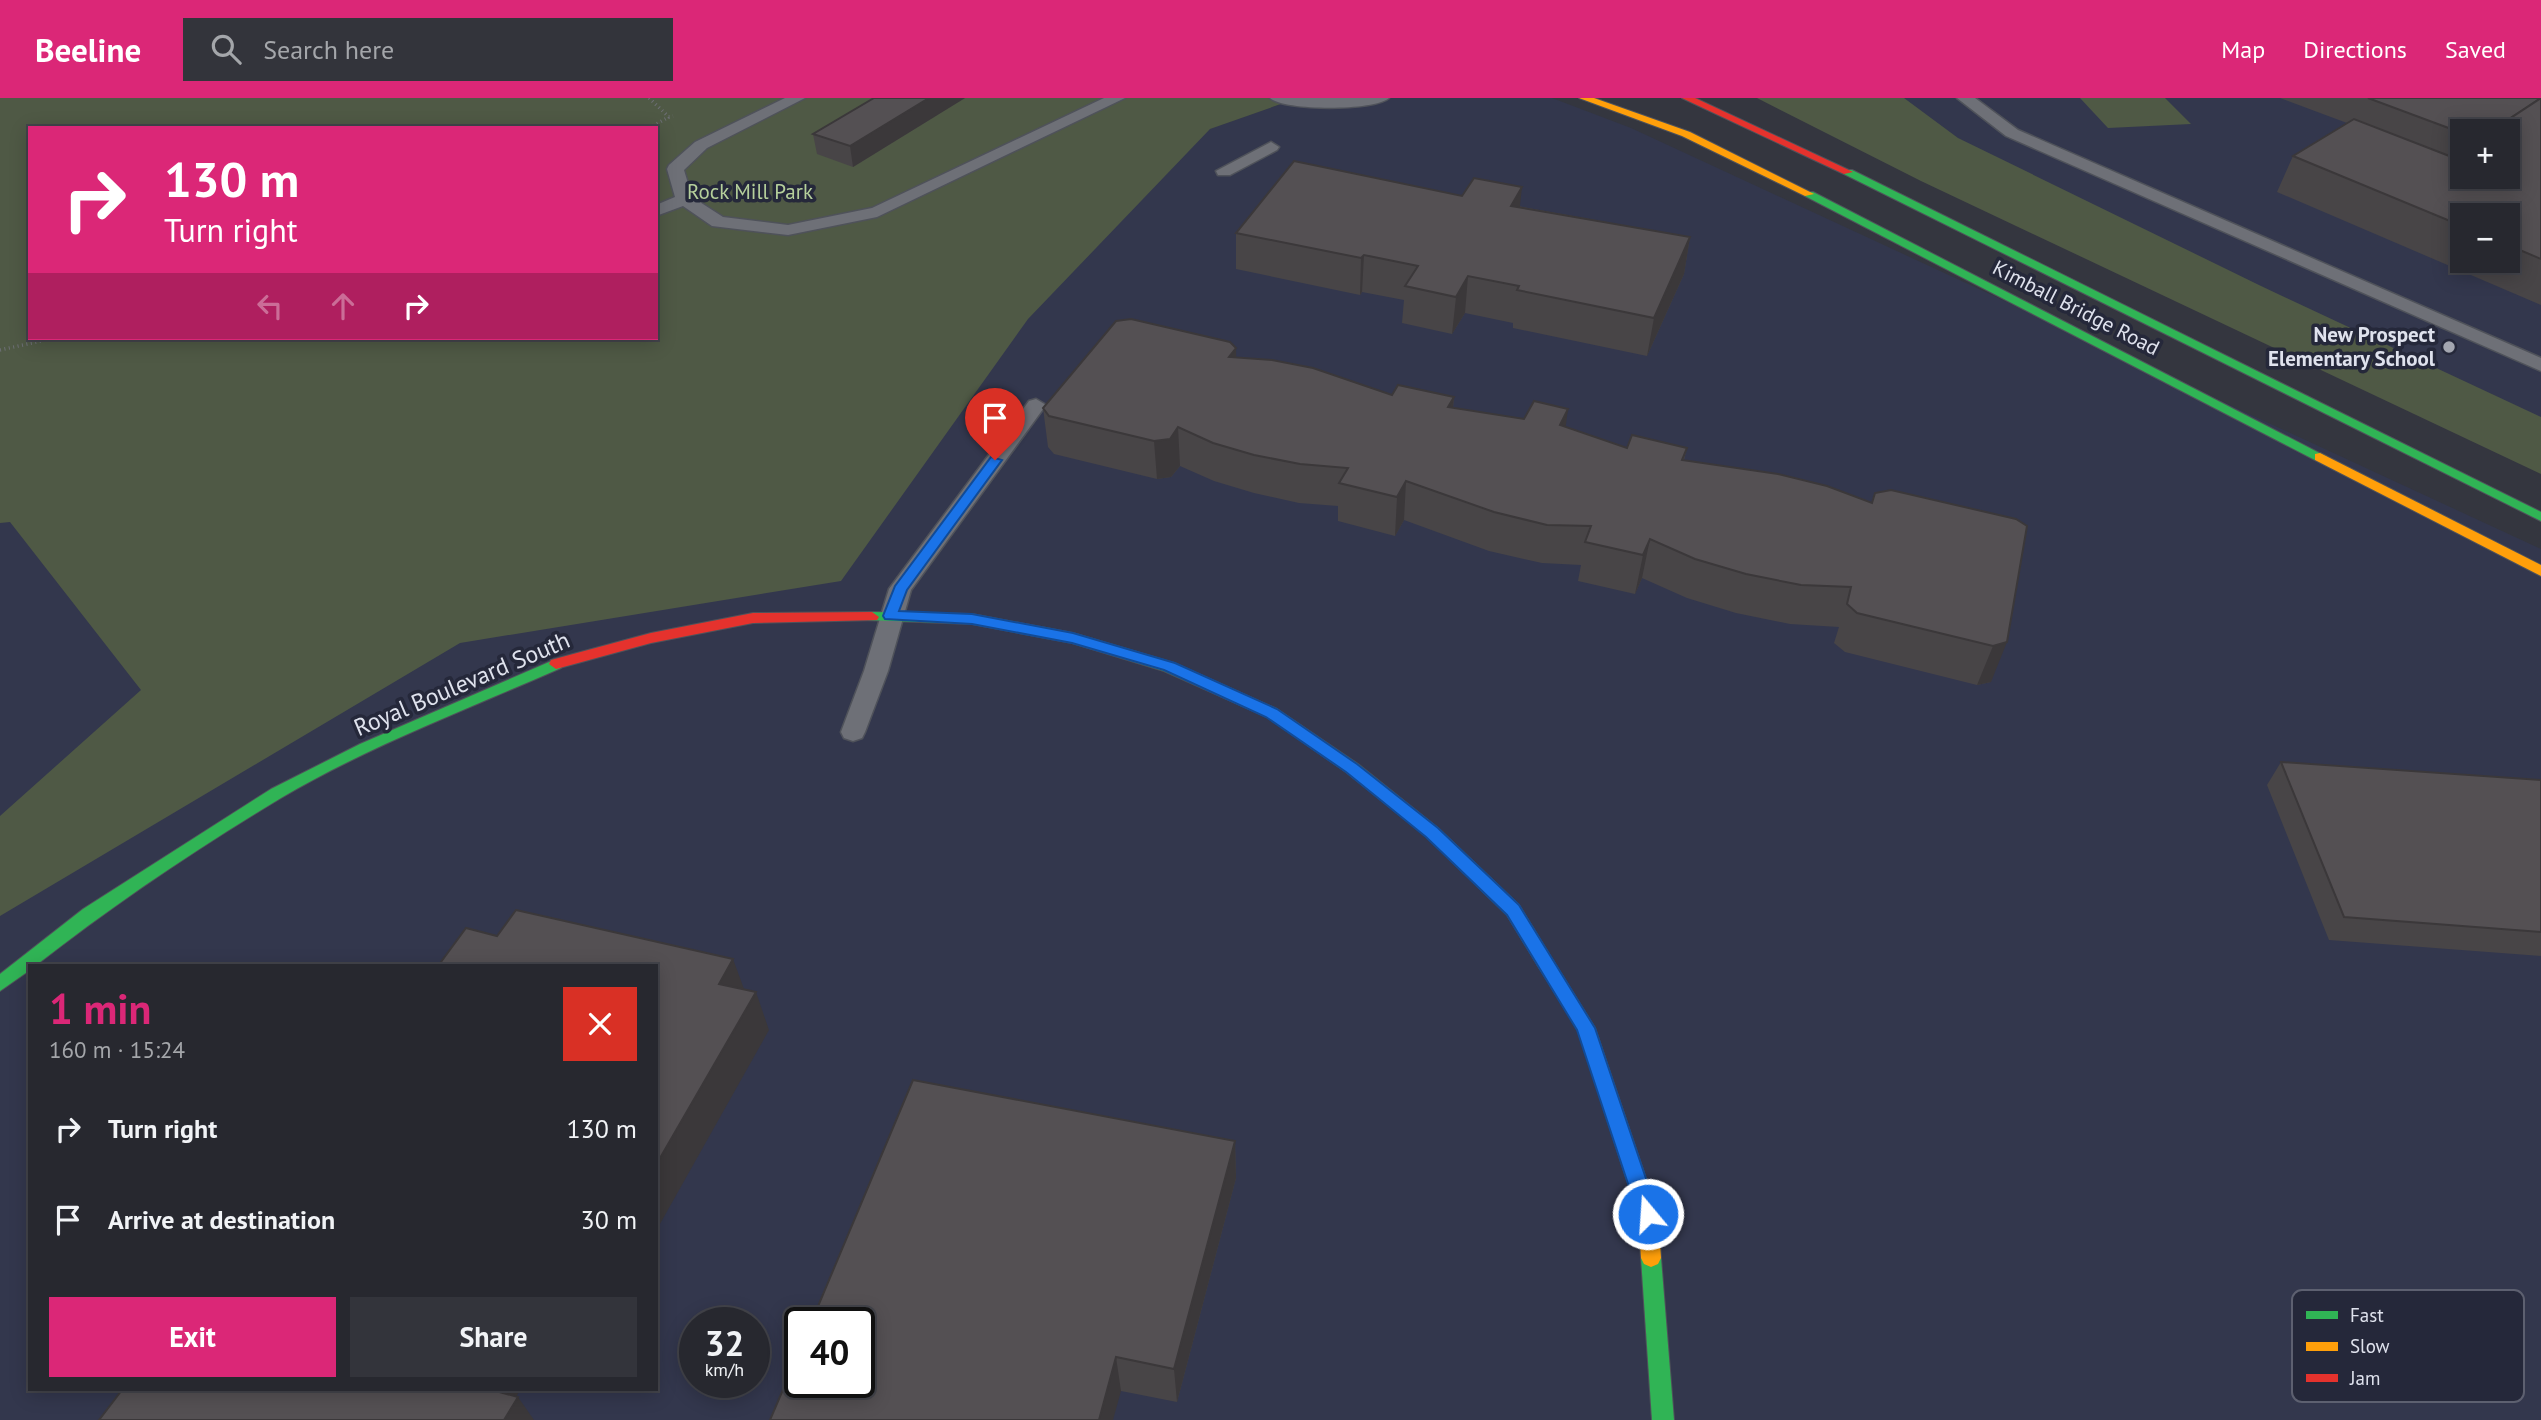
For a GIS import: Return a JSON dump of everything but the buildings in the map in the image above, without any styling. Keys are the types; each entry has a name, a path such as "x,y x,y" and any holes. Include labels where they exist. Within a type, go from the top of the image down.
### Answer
{"street":[{"name":"Kimball Bridge Road","path":"1584,98 1686,134 1755,166 2541,571"},
{"name":"Kimball Bridge Road","path":"1687,98 1856,176 2541,517"},
{"name":"Royal Boulevard South","path":"0,984 89,914 277,793 366,748 554,665 651,638 753,618 890,616 972,619 1073,638 1169,667 1272,713 1352,768 1432,832 1513,910 1586,1028 1648,1214 1663,1420"}],"lane":[{"path":"797,98 701,145 675,169 684,199 718,222 788,230 877,212 1118,98"},
{"path":"1278,98 1309,104 1328,99 1371,101 1381,98"},
{"path":"1965,98 2012,133 2541,365"},
{"path":"1224,170 1271,147"},
{"path":"658,210 684,199"},
{"path":"853,732 876,671 900,589 1036,405"}],"path":[{"path":"653,126 669,117"},
{"path":"0,350 46,340"}],"shaded area":[{"path":"1298,98 1552,98 1631,128 2541,549 2541,1420 0,1420 0,523 649,340 658,340 658,336 692,310"},
{"name":"New Prospect Elementary School","path":"1821,98 2541,98 2541,433"}],"green space":[{"name":"Rock Mill Park","path":"0,98 1298,98 1210,129 1028,319 841,581 460,643 0,916 0,816 141,690 10,522 0,523"},
{"path":"1757,98 1904,98 1958,138 2261,286 2541,417 2541,474 1921,181"},
{"path":"2080,98 2165,98 2191,124 2108,128"}],"traffic: fast":[{"path":"1848,172 2541,517"},
{"path":"1809,194 2320,457"},
{"path":"872,617 972,619 1073,638 1169,667 1272,713 1352,768 1432,832 1513,910 1546,964"},
{"path":"0,984 89,914 277,793 366,748 556,664"},
{"path":"1651,1258 1663,1420"}],"traffic: slow":[{"path":"1584,98 1686,134 1809,194"},
{"path":"2320,457 2541,571"},
{"path":"1546,964 1586,1028 1648,1214 1651,1258"}],"traffic: jam":[{"path":"1687,98 1848,172"},
{"path":"556,664 651,638 753,618 872,617"}],"place":[{"name":"New Prospect Elementary School","path":"2449,347"}],"route":[{"path":"995,460 900,589 890,616 972,619 1073,638 1169,667 1272,713 1352,768 1432,832 1513,910 1586,1028 1648,1214"}]}
